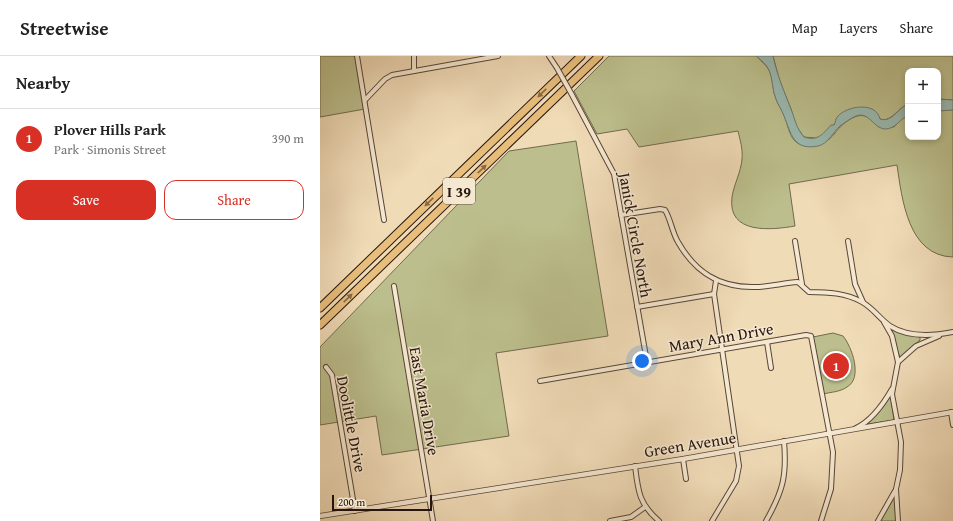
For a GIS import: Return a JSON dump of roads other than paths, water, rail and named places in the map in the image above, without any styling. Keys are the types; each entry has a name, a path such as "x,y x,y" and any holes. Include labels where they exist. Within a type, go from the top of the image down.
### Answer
{"highway":[{"name":"I 39","path":"320,308 581,56"},
{"name":"I 39","path":"320,326 599,56"}],"street":[{"path":"357,56 384,220"},
{"path":"414,56 414,71"},
{"path":"365,100 388,76 478,58 498,56"},
{"name":"Janick Circle North","path":"549,56 612,167 647,362"},
{"path":"621,215 660,209 665,210 684,253 694,264 716,281 744,287 795,282 802,284"},
{"path":"796,241 802,284 805,290 809,292 846,295 863,303 901,331 926,335 946,334"},
{"path":"848,241 855,284 863,303"},
{"path":"712,521 737,477 739,466 738,449 714,294 716,281"},
{"name":"East Maria Drive","path":"394,286 433,521"},
{"path":"637,307 714,294"},
{"path":"883,319 892,336 898,362 892,400 901,449 896,489 898,521"},
{"path":"898,362 920,344 953,332"},
{"name":"Mary Ann Drive","path":"540,381 806,335 811,336 829,433"},
{"path":"767,342 772,368"},
{"name":"Doolittle Drive","path":"326,367 332,375 355,511"},
{"path":"854,429 866,421 882,405 893,387"},
{"path":"952,412 953,425"},
{"name":"Green Avenue","path":"322,518 355,511 683,459 952,412"},
{"path":"821,521 828,502 833,477 833,452 829,433"},
{"path":"766,521 778,500 783,486 786,462 784,441"},
{"path":"683,459 686,480"},
{"path":"634,466 638,489 645,507 659,521"},
{"path":"878,521 892,500 896,489"},
{"path":"610,521 630,517 645,507"}],"water":[{"path":"756,56 773,56 792,113 799,130 804,137 816,138 831,125 834,125 837,117 842,113 854,108 861,107 873,110 877,113 880,119 884,120 891,117 905,106 905,118 895,126 885,129 877,126 864,116 856,116 840,126 822,145 810,147 803,146 794,139 791,134 775,96 769,70"},
{"path":"941,99 953,100 953,110 941,111"}],"place":[{"name":"Plover Hills Park","path":"836,366"}]}
